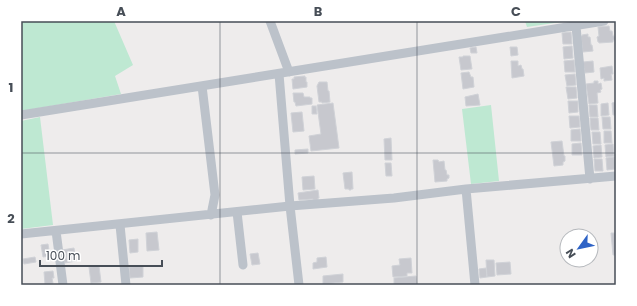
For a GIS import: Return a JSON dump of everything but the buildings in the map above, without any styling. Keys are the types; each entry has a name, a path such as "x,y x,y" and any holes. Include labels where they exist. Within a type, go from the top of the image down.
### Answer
{"street":[{"path":"270,21 289,72"},
{"path":"21,115 604,21"},
{"path":"576,26 590,179"},
{"path":"280,74 290,206 299,285"},
{"path":"202,86 215,195 211,215"},
{"path":"21,234 120,225 290,206 394,198 616,176"},
{"path":"466,190 475,285"},
{"path":"237,212 243,265"},
{"path":"116,285 125,285 120,225"},
{"path":"56,231 63,285"}],"green space":[{"path":"21,21 114,21 133,65 115,76 121,94 21,111"},
{"path":"525,21 568,21 527,27"},
{"path":"491,105 499,181 471,184 462,109"},
{"path":"40,117 53,225 21,229 21,121"}]}
